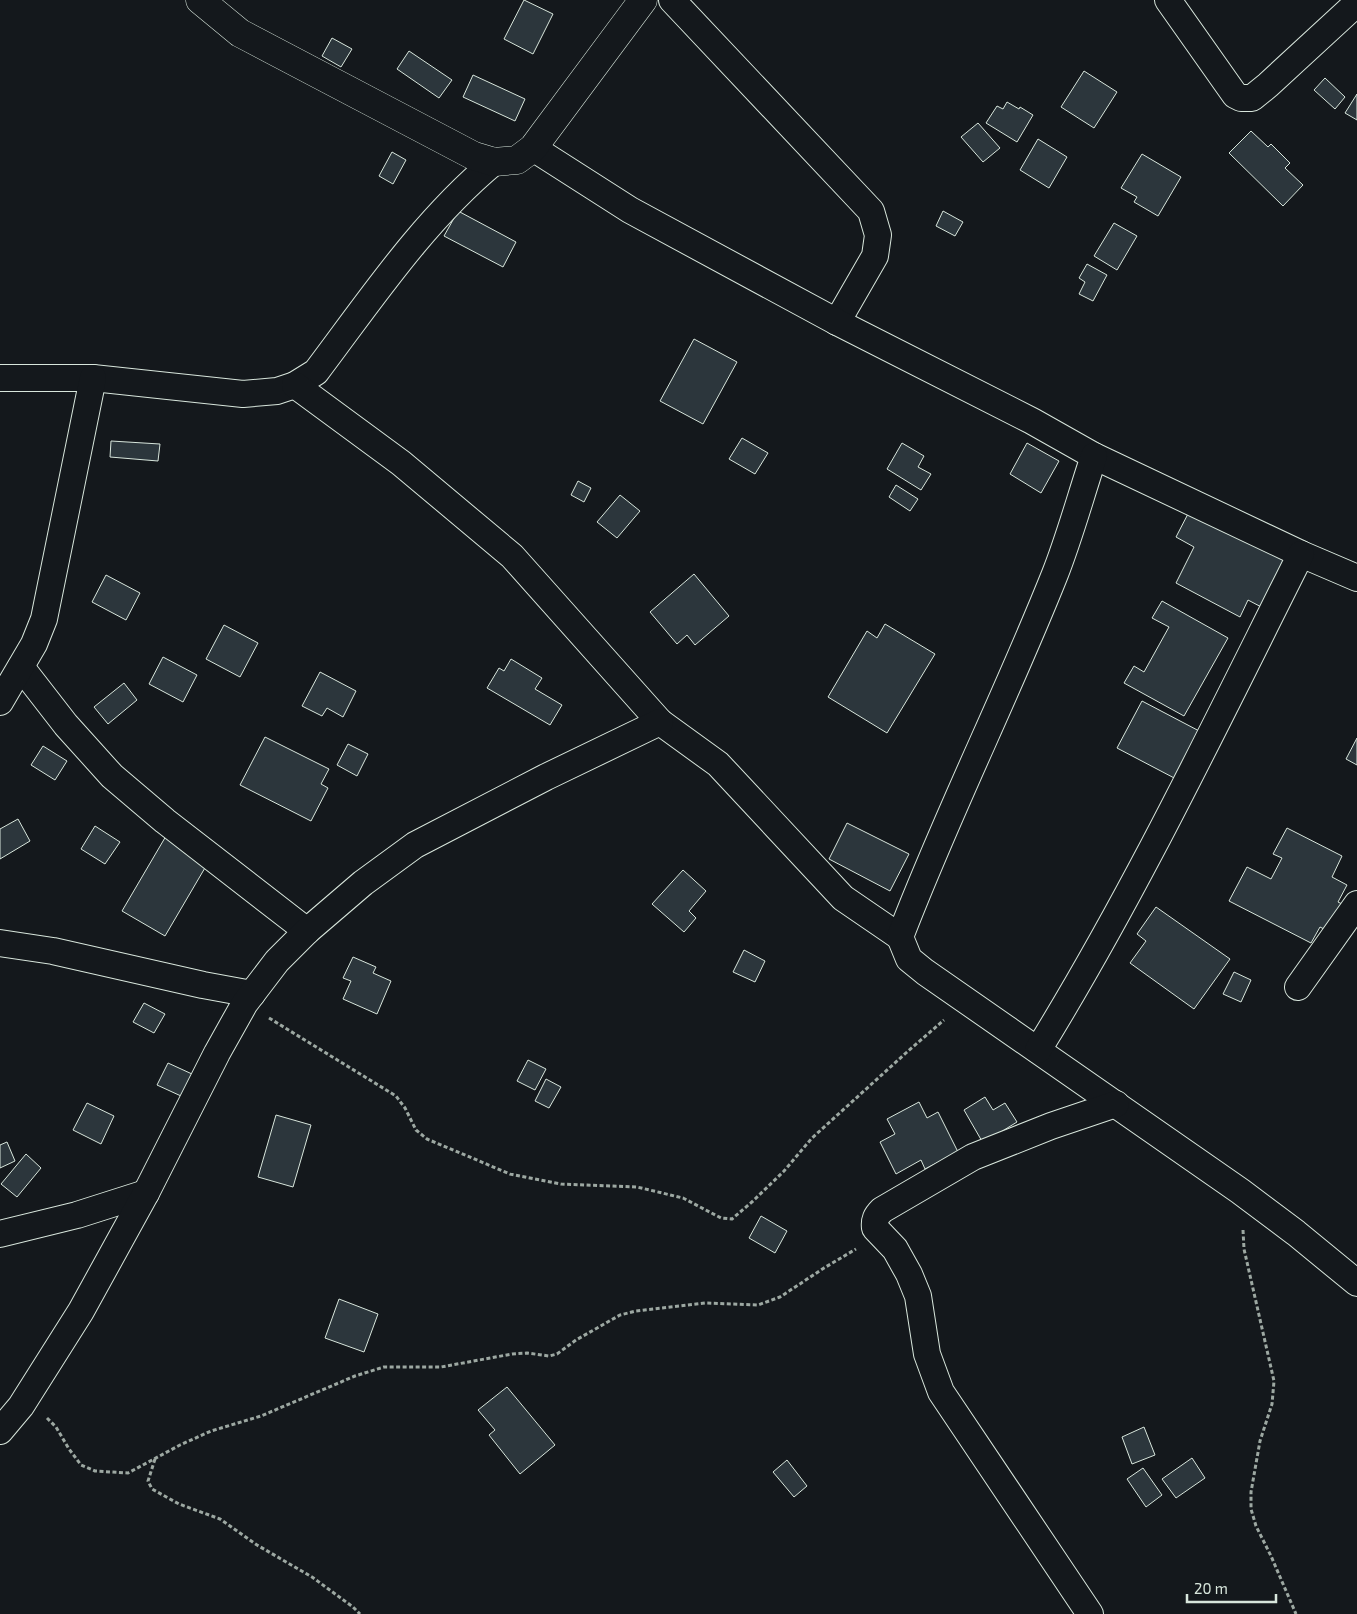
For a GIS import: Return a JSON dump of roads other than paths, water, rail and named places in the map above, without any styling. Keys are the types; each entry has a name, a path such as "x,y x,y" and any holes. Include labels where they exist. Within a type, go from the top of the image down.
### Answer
{"street":[{"path":"200,0 240,33 474,156 494,162 517,160 533,148 643,0"},
{"path":"672,0 871,211 878,235 875,256 837,322"},
{"path":"1168,0 1235,95 1242,98 1252,98 1268,85 1357,3"},
{"path":"533,148 630,210 837,322 1032,421 1094,456 1301,554 1357,578"},
{"path":"0,378 93,378 244,394 277,392 295,385 316,372 410,247 466,185 494,162"},
{"path":"0,702 34,644 44,619 93,378"},
{"path":"295,385 401,463 512,556 660,722 718,764 843,898 900,937 909,960 1240,1191 1296,1233 1357,1283"},
{"path":"900,937 948,819 992,722 1055,573 1094,456"},
{"path":"1038,1050 1071,997 1186,784 1301,554"},
{"path":"21,667 66,725 112,776 165,821 307,931"},
{"path":"0,1431 21,1406 81,1311 146,1192 212,1061 249,999 277,961 307,931 363,883 415,845 546,777 660,722"},
{"path":"1298,987 1357,904"},
{"path":"0,943 53,951 203,985 249,999"},
{"path":"1090,1614 941,1392 927,1354 918,1296 909,1274 894,1249 875,1228 874,1222 876,1216 882,1210 973,1156 1051,1126 1116,1104"},
{"path":"0,1234 78,1215 146,1192"}]}
